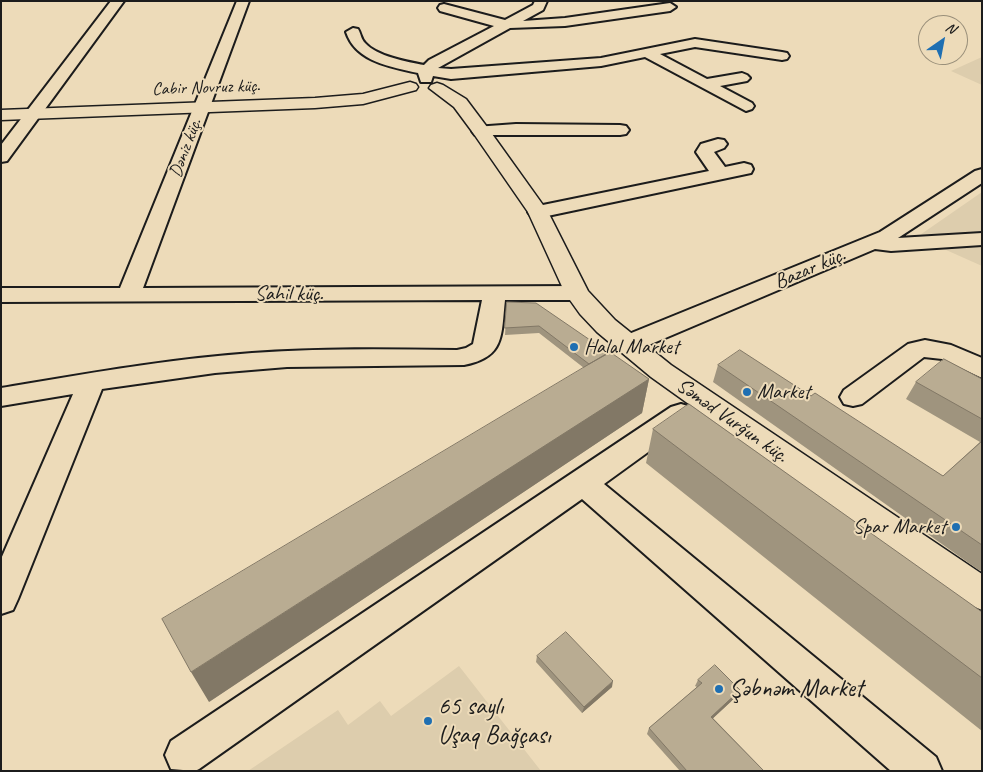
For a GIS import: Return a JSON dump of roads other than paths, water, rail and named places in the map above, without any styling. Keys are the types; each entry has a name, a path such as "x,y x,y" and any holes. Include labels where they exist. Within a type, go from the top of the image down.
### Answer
{"main road":[{"name":"Cabir Novruz küç.","path":"1,115 202,108 347,100 380,96 410,87 426,91 430,79"},
{"name":"Səməd Vurğun küç.","path":"430,79 460,103 538,212 577,293 589,309 660,371 982,594"}],"street":[{"path":"1,157 118,1"},
{"name":"Dәniz küç.","path":"129,294 243,1"},
{"path":"430,79 441,59 539,7 541,1"},
{"path":"444,8 506,24 565,22 670,8"},
{"path":"352,32 358,45 371,54 430,79 450,74 601,62 695,44 782,56"},
{"path":"647,52 746,106"},
{"path":"705,84 742,78"},
{"path":"481,131 516,129 620,130"},
{"path":"718,144 707,148 705,152 720,174"},
{"path":"538,212 744,169"},
{"name":"Bazar küç.","path":"628,344 873,242 902,226 982,175"},
{"path":"873,242 891,245 982,239"},
{"name":"Sahil küç.","path":"1,295 577,293"},
{"path":"1,397 181,368 286,360 457,358 470,356 482,349 486,341 494,294"},
{"path":"853,397 917,350 926,348 941,350 982,369"},
{"path":"1,599 92,381"},
{"path":"185,755 701,400"},
{"path":"583,483 922,771"}],"place":[{"name":"Halal Market","path":"574,347"},
{"name":"Market","path":"747,392"},
{"name":"Spar Market","path":"956,527"},
{"name":"Şəbnəm Market","path":"719,689"},
{"name":"65 saylı Uşaq Bağçası","path":"428,721"}]}
